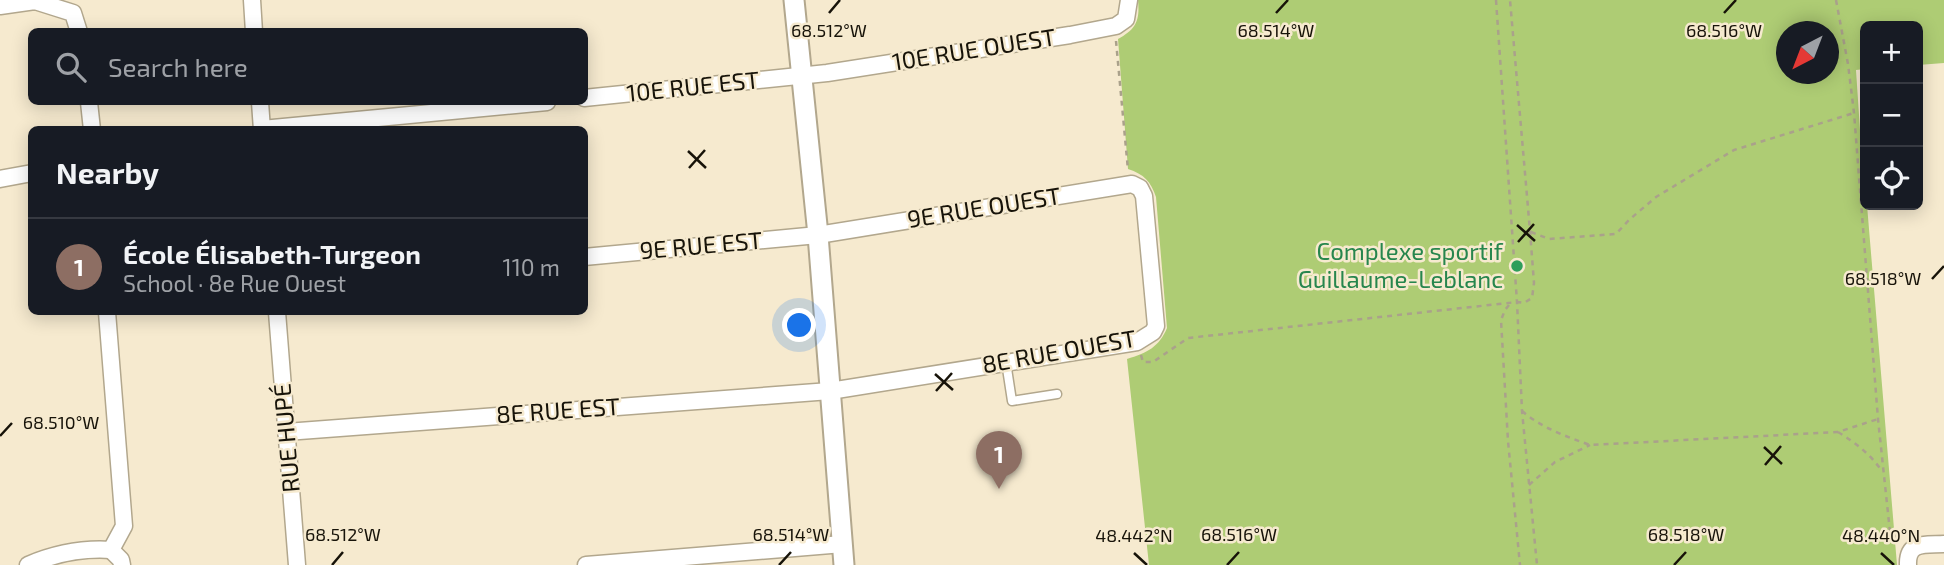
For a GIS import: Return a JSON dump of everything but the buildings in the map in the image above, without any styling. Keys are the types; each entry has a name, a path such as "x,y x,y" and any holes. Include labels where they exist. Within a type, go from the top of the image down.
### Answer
{"street":[{"path":"251,0 254,28"},
{"path":"793,0 818,235 844,565"},
{"path":"1116,26 1126,19 1129,0"},
{"path":"0,6 35,1 73,13 78,28"},
{"name":"10E RUE OUEST","path":"801,76 1116,26"},
{"name":"10E RUE EST","path":"588,98 801,76"},
{"path":"89,105 92,126"},
{"path":"260,105 262,126"},
{"path":"294,126 515,105"},
{"path":"0,179 28,174"},
{"name":"8E RUE OUEST","path":"830,391 1137,342 1153,332 1156,326 1144,197 1140,188 1132,184"},
{"name":"9E RUE OUEST","path":"818,235 1132,184"},
{"name":"9E RUE EST","path":"588,257 818,235"},
{"path":"107,315 124,526 111,550"},
{"name":"RUE HUPÉ","path":"277,315 297,565"},
{"name":"8E RUE EST","path":"286,432 830,391"},
{"path":"586,565 843,544"},
{"path":"1908,565 1908,554 1912,548 1944,544"},
{"path":"28,565 51,555 96,549 111,550 121,560 122,565"}],"lane":[{"path":"1006,362 1012,401 1057,394"}],"path":[{"path":"1496,0 1522,411 1537,565 1531,565"},
{"path":"1137,342 1143,362 1153,362 1188,338 1524,303 1532,298 1534,283 1510,0"},
{"path":"1836,0 1854,113 1878,419 1890,532 1912,548"},
{"path":"1116,26 1127,168 1132,184"},
{"path":"1530,231 1549,239 1616,234 1656,197 1734,150 1854,113"},
{"path":"1510,304 1501,320 1508,441 1520,565"},
{"path":"1522,411 1557,433 1590,445"},
{"path":"1529,485 1555,462 1590,445 1838,432 1878,419"},
{"path":"1838,432 1872,457 1884,473"}],"green space":[{"name":"Complexe sportif Guillaume-Leblanc","path":"1138,0 1944,0 1944,63 1923,65 1923,21 1860,21 1860,70 1856,70 1860,130 1860,210 1867,210 1897,565 1149,565 1127,359 1152,348 1167,328 1156,197 1146,179 1128,169 1118,39 1129,32 1137,19"}],"place":[{"name":"Complexe sportif Guillaume-Leblanc","path":"1517,266"},
{"name":"École Élisabeth-Turgeon","path":"999,489"}]}
